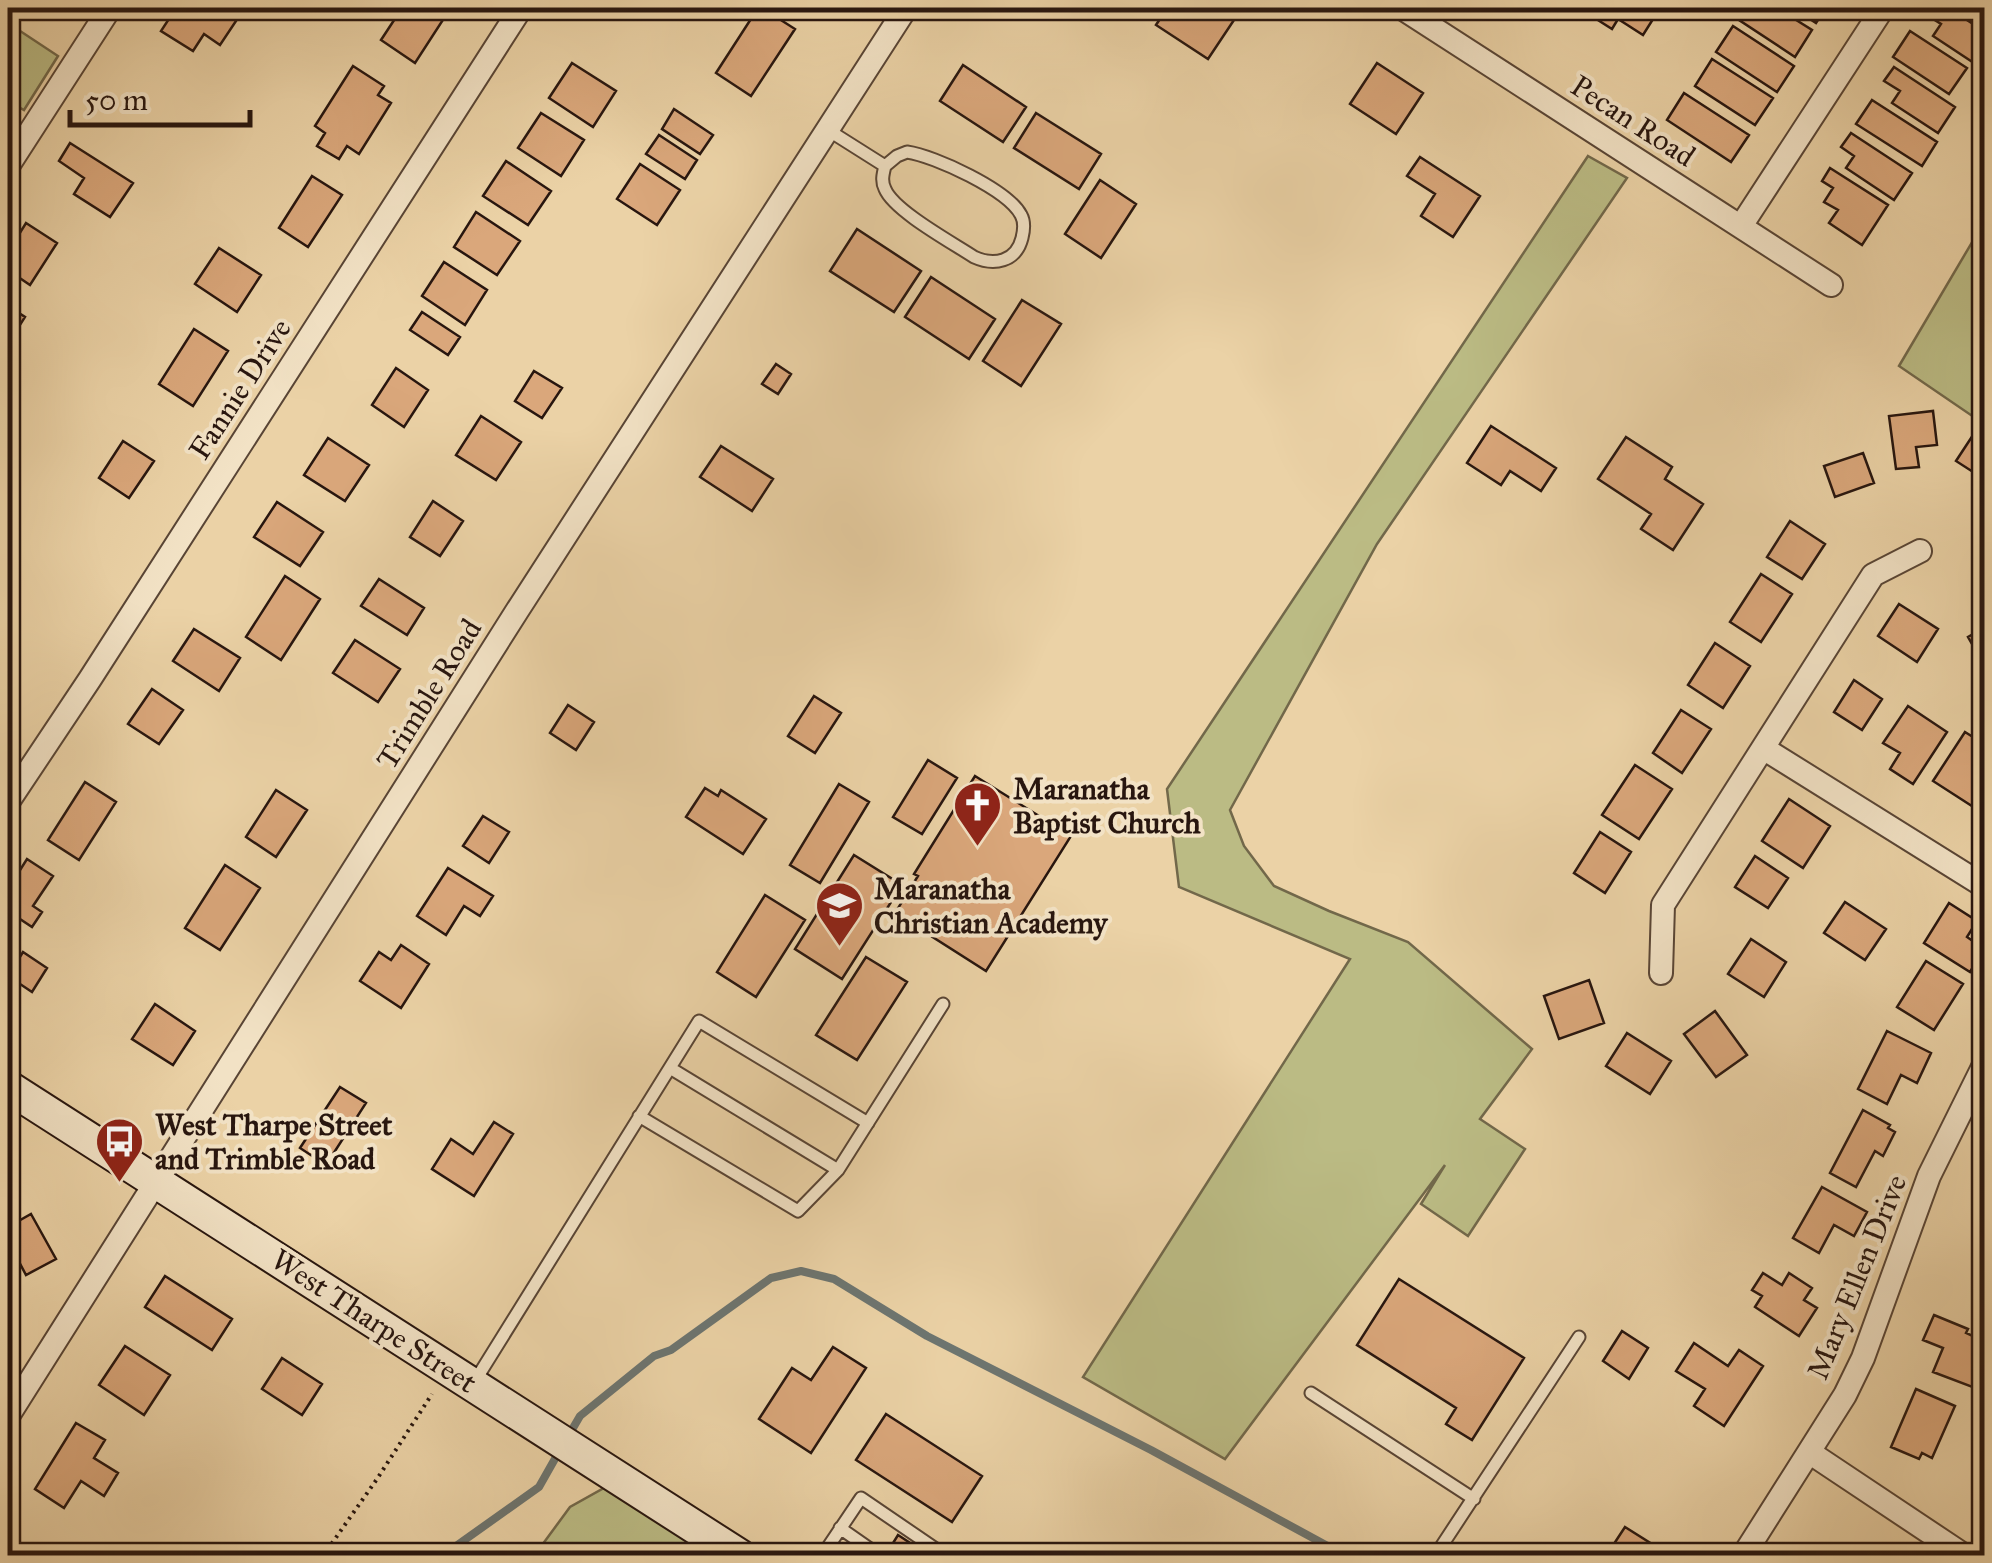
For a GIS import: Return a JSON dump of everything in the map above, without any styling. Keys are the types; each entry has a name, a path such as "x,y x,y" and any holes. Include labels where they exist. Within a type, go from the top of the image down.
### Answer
{"main road":[{"name":"West Tharpe Street","path":"8,1087 740,1556"}],"street":[{"path":"8,166 110,8"},
{"name":"Fannie Drive","path":"8,802 521,8"},
{"name":"Trimble Road","path":"8,1416 517,611 906,8"},
{"name":"Pecan Road","path":"1402,8 1831,285"},
{"path":"1741,226 1883,8"},
{"path":"1660,973 1664,905 1872,575 1920,551"},
{"path":"1763,748 1984,886"},
{"name":"Mary Ellen Drive","path":"1743,1556 1863,1358 1928,1176 1984,1065"},
{"path":"1808,1452 1964,1556"}],"lane":[{"path":"828,130 885,166"},
{"path":"915,153 988,186 1022,216 1020,248 1000,261 986,262 974,257 897,206 886,194 882,180 885,166 897,156 915,153"},
{"path":"639,1116 798,1212 838,1170 943,1004"},
{"path":"460,1377 639,1116 698,1021 868,1123"},
{"path":"670,1068 838,1170"},
{"path":"1435,1556 1578,1337"},
{"path":"1311,1393 1474,1499"},
{"path":"822,1556 861,1498 946,1556"},
{"path":"840,1528 880,1556"}],"path":[{"path":"323,1556 377,1479 460,1377"}],"green space":[{"path":"8,23 58,56 24,110 8,101"},
{"path":"1588,156 1627,178 1377,544 1230,810 1244,846 1274,886 1408,942 1532,1049 1480,1119 1525,1149 1468,1236 1421,1204 1445,1165 1225,1459 1083,1377 1350,959 1179,887 1167,789"},
{"path":"1984,222 1984,424 1899,366"},
{"path":"604,1488 709,1555 534,1556 570,1507"}],"building":[{"path":"176,8 244,9 220,45 204,34 193,51 161,31"},
{"path":"402,8 450,9 415,63 381,40"},
{"path":"758,8 795,29 751,96 716,73"},
{"path":"1167,8 1242,8 1208,59 1156,25"},
{"path":"1579,8 1660,8 1643,35 1618,19 1612,29"},
{"path":"1742,8 1777,8 1812,30 1795,57 1736,18"},
{"path":"1793,8 1826,8 1816,23"},
{"path":"1930,8 1948,8 1984,31 1984,61 1980,67 1933,36 1941,24 1925,14"},
{"path":"1963,8 1984,8 1984,22"},
{"path":"1733,26 1794,66 1777,92 1716,52"},
{"path":"1910,31 1967,68 1949,94 1893,57"},
{"path":"1712,59 1773,98 1755,125 1695,86"},
{"path":"572,63 616,91 593,127 549,98"},
{"path":"1377,63 1423,93 1396,134 1350,104"},
{"path":"963,65 1026,107 1003,142 940,101"},
{"path":"353,66 384,86 378,95 391,103 359,154 347,146 339,159 317,146 325,133 315,126"},
{"path":"1894,67 1955,107 1938,133 1892,103 1900,91 1884,81"},
{"path":"1684,93 1749,135 1731,162 1667,120"},
{"path":"1872,100 1937,142 1922,166 1856,124"},
{"path":"674,109 713,135 700,154 662,129"},
{"path":"541,113 584,140 561,176 518,148"},
{"path":"1036,113 1101,154 1079,189 1014,148"},
{"path":"1851,133 1912,173 1894,200 1846,168 1854,156 1841,147"},
{"path":"659,135 697,160 685,179 646,154"},
{"path":"70,143 133,183 110,217 74,194 84,178 59,161"},
{"path":"1420,157 1480,196 1453,237 1421,216 1435,194 1407,176"},
{"path":"506,161 551,191 528,225 483,196"},
{"path":"640,164 680,190 657,225 617,199"},
{"path":"1830,168 1888,205 1862,245 1829,223 1838,210 1824,202 1833,188 1822,181"},
{"path":"312,176 342,195 308,247 279,228"},
{"path":"1100,180 1136,204 1101,258 1065,234"},
{"path":"476,212 520,241 497,275 454,247"},
{"path":"26,223 57,243 30,285 8,270 8,252"},
{"path":"857,229 921,271 894,312 830,271"},
{"path":"219,248 261,275 237,312 195,284"},
{"path":"444,262 487,290 465,325 422,296"},
{"path":"931,277 995,319 969,359 905,317"},
{"path":"1022,300 1061,324 1021,386 983,361"},
{"path":"8,306 25,317 8,344"},
{"path":"422,312 460,337 448,355 410,330"},
{"path":"194,329 228,351 193,406 159,384"},
{"path":"776,364 791,374 778,394 762,384"},
{"path":"396,368 428,390 404,427 372,405"},
{"path":"534,371 562,388 542,418 515,401"},
{"path":"1933,411 1937,445 1916,447 1919,467 1896,469 1889,416"},
{"path":"481,416 521,442 496,480 456,455"},
{"path":"1491,426 1556,468 1541,491 1510,471 1501,485 1467,463"},
{"path":"1975,432 1984,438 1984,479 1956,461"},
{"path":"1626,437 1672,467 1665,479 1703,504 1673,550 1641,529 1651,514 1598,479"},
{"path":"328,438 369,465 345,501 304,475"},
{"path":"123,441 154,461 129,498 99,478"},
{"path":"721,446 773,479 752,511 700,477"},
{"path":"1863,453 1874,483 1835,497 1824,466"},
{"path":"433,501 463,521 440,556 410,537"},
{"path":"277,502 323,532 300,566 254,537"},
{"path":"1790,521 1825,544 1802,579 1767,557"},
{"path":"1761,574 1792,594 1761,642 1730,622"},
{"path":"285,576 320,599 281,660 246,637"},
{"path":"379,579 424,608 407,635 361,606"},
{"path":"1899,604 1938,629 1917,662 1878,636"},
{"path":"1984,628 1984,665 1968,637"},
{"path":"194,629 240,658 219,691 173,661"},
{"path":"355,640 400,669 378,702 333,673"},
{"path":"1715,643 1750,666 1723,708 1688,685"},
{"path":"1854,680 1882,699 1862,730 1834,712"},
{"path":"152,689 183,710 159,744 128,724"},
{"path":"814,696 841,713 815,753 788,736"},
{"path":"568,705 594,722 576,750 550,733"},
{"path":"1908,706 1947,732 1913,784 1890,769 1900,753 1883,743"},
{"path":"1681,710 1711,729 1682,773 1653,753"},
{"path":"1965,732 1984,744 1984,794 1975,808 1933,781"},
{"path":"928,760 957,778 922,834 893,817"},
{"path":"1635,765 1672,789 1639,839 1602,815"},
{"path":"975,776 1071,836 986,971 895,913 918,876 914,874"},
{"path":"85,782 116,802 79,860 48,840"},
{"path":"839,784 869,802 820,883 790,865"},
{"path":"705,788 718,796 721,790 766,819 743,854 686,817"},
{"path":"276,790 307,810 276,857 246,837"},
{"path":"1789,799 1830,826 1803,868 1762,841"},
{"path":"483,816 509,832 489,863 463,846"},
{"path":"1600,832 1631,852 1605,893 1574,873"},
{"path":"854,855 902,885 842,979 795,949"},
{"path":"1755,856 1788,878 1768,908 1735,887"},
{"path":"27,859 53,876 33,906 42,912 32,927 8,911 8,889"},
{"path":"225,865 260,888 220,950 185,928"},
{"path":"448,868 493,896 480,916 464,906 446,935 417,916"},
{"path":"765,895 805,920 756,997 717,972"},
{"path":"1845,902 1886,929 1865,960 1824,933"},
{"path":"1949,903 1977,921 1967,937 1984,949 1970,972 1924,943"},
{"path":"1751,939 1786,962 1764,997 1728,974"},
{"path":"401,945 429,964 401,1008 360,981 379,952 391,960"},
{"path":"23,952 47,968 32,992 8,976"},
{"path":"866,957 907,982 857,1060 816,1035"},
{"path":"1926,961 1963,984 1934,1030 1897,1007"},
{"path":"1589,980 1604,1023 1559,1039 1544,996"},
{"path":"155,1004 195,1031 173,1065 132,1039"},
{"path":"1715,1011 1747,1055 1716,1077 1684,1034"},
{"path":"1887,1031 1931,1053 1917,1083 1901,1075 1887,1104 1858,1089"},
{"path":"1627,1033 1671,1061 1650,1094 1606,1066"},
{"path":"340,1087 366,1103 326,1165 300,1148"},
{"path":"1863,1110 1895,1132 1883,1156 1875,1151 1856,1187 1830,1173"},
{"path":"494,1122 513,1134 474,1196 432,1169 451,1139 473,1154"},
{"path":"1822,1187 1867,1212 1854,1236 1834,1225 1819,1253 1793,1238"},
{"path":"31,1214 56,1259 26,1275 8,1241 8,1227"},
{"path":"1984,1234 1984,1262 1975,1258"},
{"path":"1763,1273 1782,1285 1789,1273 1812,1288 1804,1300 1817,1308 1799,1336 1755,1307 1762,1296 1752,1290"},
{"path":"165,1276 232,1319 212,1350 145,1307"},
{"path":"1399,1279 1524,1358 1472,1440 1446,1424 1456,1408 1357,1345"},
{"path":"1934,1315 1968,1329 1966,1333 1984,1341 1984,1364 1975,1388 1933,1372 1943,1348 1923,1340"},
{"path":"1622,1331 1648,1348 1629,1379 1603,1361"},
{"path":"1694,1343 1728,1366 1739,1350 1763,1366 1724,1426 1694,1406 1705,1389 1676,1371"},
{"path":"125,1346 170,1375 144,1415 99,1385"},
{"path":"833,1347 866,1368 811,1453 759,1419 792,1368 811,1380"},
{"path":"282,1358 322,1384 302,1415 262,1389"},
{"path":"1916,1389 1955,1406 1932,1458 1922,1453 1919,1459 1891,1447"},
{"path":"886,1414 982,1476 952,1522 856,1460"},
{"path":"76,1423 105,1440 94,1458 118,1473 104,1496 81,1481 64,1508 35,1489"},
{"path":"1625,1527 1663,1551 1660,1556 1606,1556"},
{"path":"898,1535 927,1554 926,1556 885,1556"}],"waterway":[{"path":"573,1428 580,1416 654,1356 671,1350 771,1278 801,1271 834,1279 927,1336 1151,1450 1346,1556"},
{"path":"442,1556 539,1487 556,1457"}],"place":[{"name":"Maranatha Baptist Church","path":"978,848"},
{"name":"Maranatha Christian Academy","path":"839,948"},
{"name":"West Tharpe Street and Trimble Road","path":"120,1184"}]}
